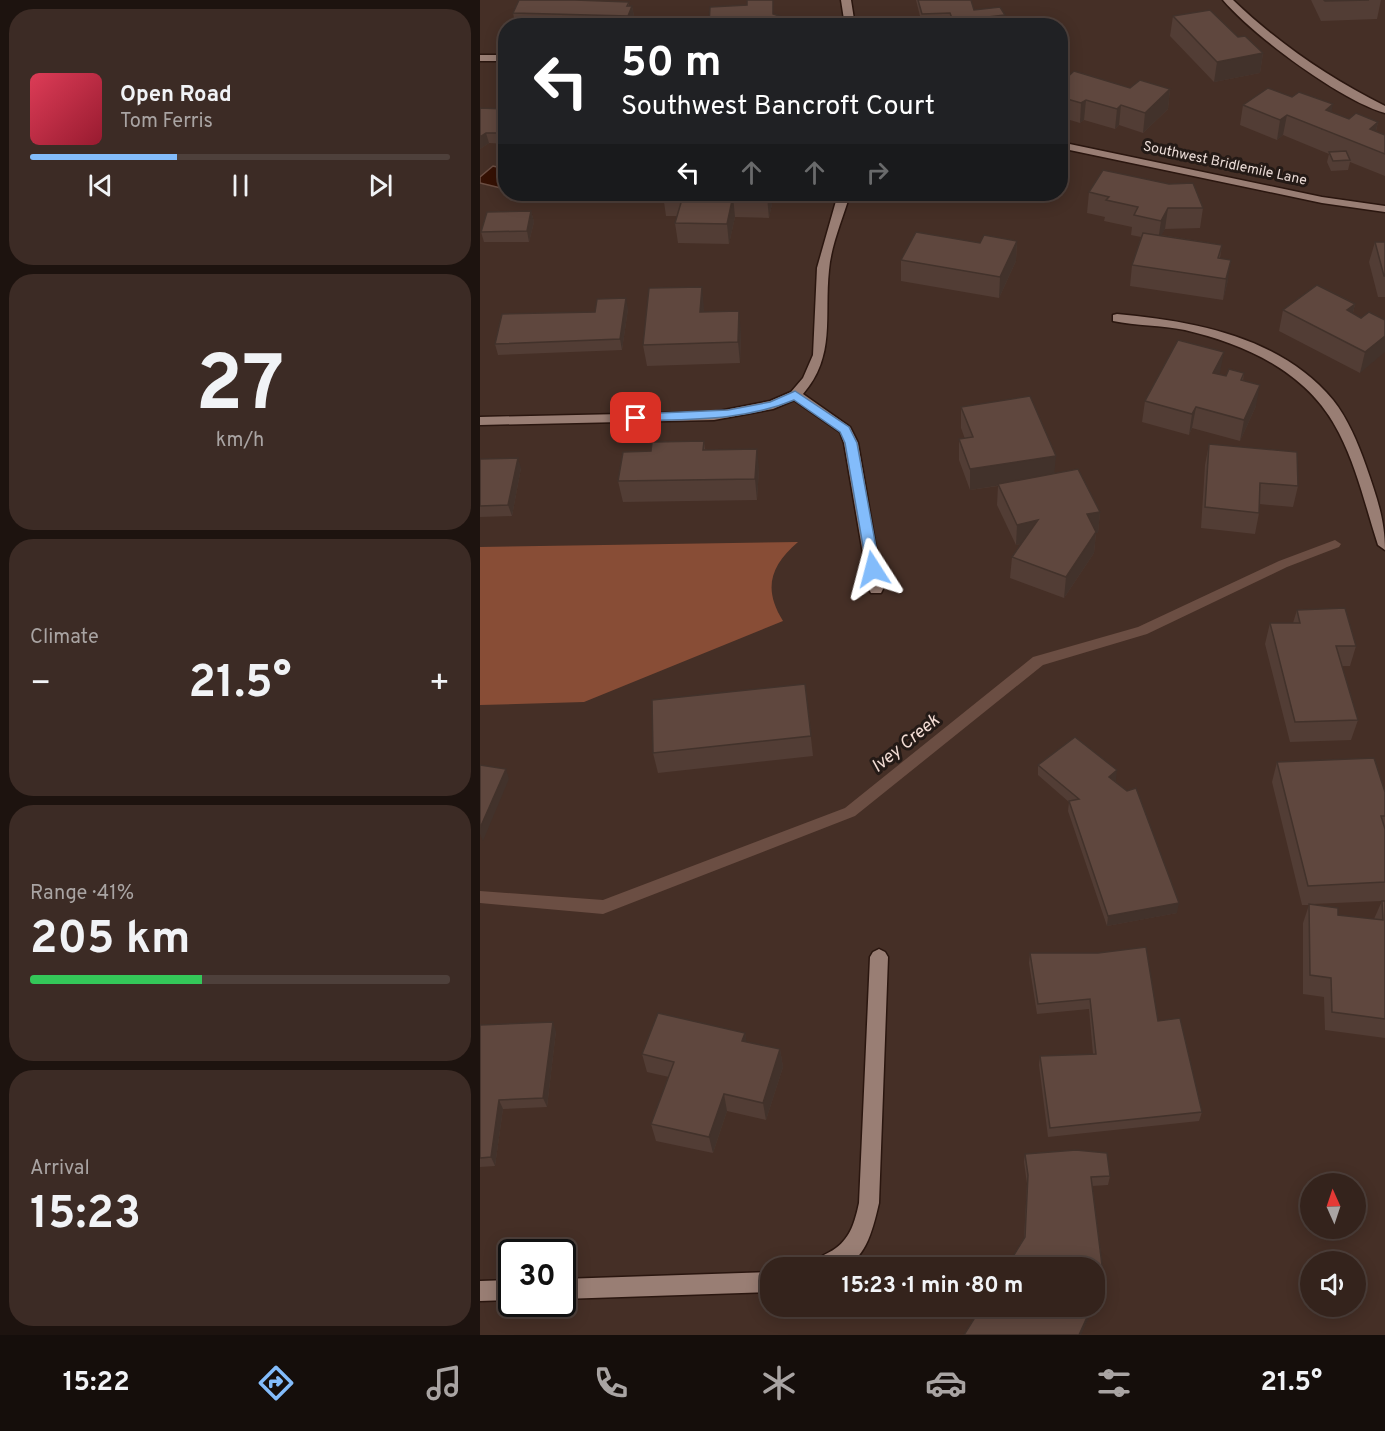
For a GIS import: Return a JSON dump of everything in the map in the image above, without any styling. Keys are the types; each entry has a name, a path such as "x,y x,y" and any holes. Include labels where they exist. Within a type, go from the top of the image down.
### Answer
{"street":[{"path":"846,0 849,18"},
{"path":"1228,0 1260,31 1289,54 1327,80 1385,110"},
{"path":"480,58 498,58"},
{"name":"Southwest Bridlemile Lane","path":"1068,147 1322,200 1385,209"},
{"path":"480,421 714,416 773,405 795,395 809,379 819,355 823,268 842,201"},
{"path":"1117,318 1166,322 1235,340 1276,360 1310,384 1335,414 1346,433 1385,545"},
{"path":"795,395 845,430 851,443 876,589"},
{"path":"840,1257 850,1250 863,1232 869,1203 879,957"},
{"path":"576,1289 760,1282"},
{"path":"480,1291 498,1290"}],"shaded area":[{"path":"493,166 498,167 498,187 480,183 480,177"},
{"path":"798,542 781,560 772,578 773,599 783,621 584,702 480,705 480,547"}],"building":[{"path":"519,0 629,2 627,6 632,6 628,16 513,13"},
{"path":"747,0 773,0 773,14 786,18 709,18 710,7 747,5"},
{"path":"918,0 971,0 974,10 1000,7 1005,15 952,18 950,13 922,14"},
{"path":"1210,10 1238,37 1245,36 1263,53 1217,62 1173,16"},
{"path":"1074,71 1130,88 1140,80 1170,89 1145,113 1121,105 1117,109 1086,100 1081,103 1068,99 1068,76"},
{"path":"1268,88 1292,97 1299,92 1333,104 1326,110 1349,119 1356,113 1378,122 1370,129 1385,135 1385,154 1287,115 1280,120 1243,105"},
{"path":"480,108 498,109 498,133 486,133 480,137"},
{"path":"1346,151 1350,160 1333,161 1329,152"},
{"path":"1103,170 1169,184 1193,183 1203,208 1168,208 1161,221 1134,215 1138,207 1106,200 1109,197 1089,192"},
{"path":"682,201 732,201 727,224 675,223"},
{"path":"531,211 527,231 481,232 487,212"},
{"path":"916,232 980,243 984,235 1017,241 1000,277 901,260"},
{"path":"1143,233 1222,245 1218,258 1231,260 1226,279 1132,265"},
{"path":"1375,242 1385,242 1385,276 1384,276"},
{"path":"1317,285 1355,304 1347,310 1361,318 1369,312 1385,320 1385,336 1365,352 1283,310"},
{"path":"702,287 700,312 739,311 738,342 643,345 649,288"},
{"path":"626,298 620,339 495,344 502,314 595,312 597,299"},
{"path":"1178,340 1224,352 1213,373 1226,376 1229,369 1244,373 1241,380 1260,385 1244,420 1196,407 1192,414 1145,401"},
{"path":"1030,396 1056,456 970,469 959,439 973,437 961,407"},
{"path":"704,441 703,450 757,449 755,479 618,481 623,452 651,451 652,442"},
{"path":"1209,444 1297,452 1298,486 1260,483 1259,513 1205,507"},
{"path":"518,458 508,505 480,506 480,459"},
{"path":"1078,469 1100,512 1087,514 1096,532 1066,577 1012,557 1038,520 1017,525 998,484"},
{"path":"1345,608 1356,646 1336,646 1358,720 1295,722 1270,623 1300,623 1297,610"},
{"path":"805,684 811,736 653,753 652,700"},
{"path":"1075,737 1117,770 1109,777 1127,791 1136,788 1179,903 1108,916 1069,801 1079,799 1038,765"},
{"path":"1374,758 1385,792 1385,816 1381,816 1385,829 1385,882 1308,886 1277,762"},
{"path":"480,765 506,769 480,828"},
{"path":"1382,901 1385,901 1385,1019 1332,1012 1331,978 1310,975 1309,904 1338,908 1338,915 1383,920"},
{"path":"1146,947 1158,1021 1180,1018 1202,1112 1050,1128 1040,1056 1096,1054 1090,999 1038,1004 1030,953 1098,953"},
{"path":"658,1013 745,1033 742,1041 780,1049 763,1103 724,1094 709,1137 651,1124 674,1062 642,1054"},
{"path":"553,1022 543,1098 499,1100 491,1157 480,1158 480,1025"},
{"path":"1076,1150 1107,1153 1110,1176 1091,1177 1101,1257 1013,1257 1025,1237 1028,1175 1025,1154"},
{"path":"975,1317 1087,1317 1079,1335 964,1335"}],"waterway":[{"name":"Ivey Creek","path":"480,897 603,907 850,812 1038,661 1142,631 1283,564 1335,544"}],"route":[{"path":"636,418 714,416 743,412 773,405 795,395 845,430 851,443 861,489 873,569"}]}
